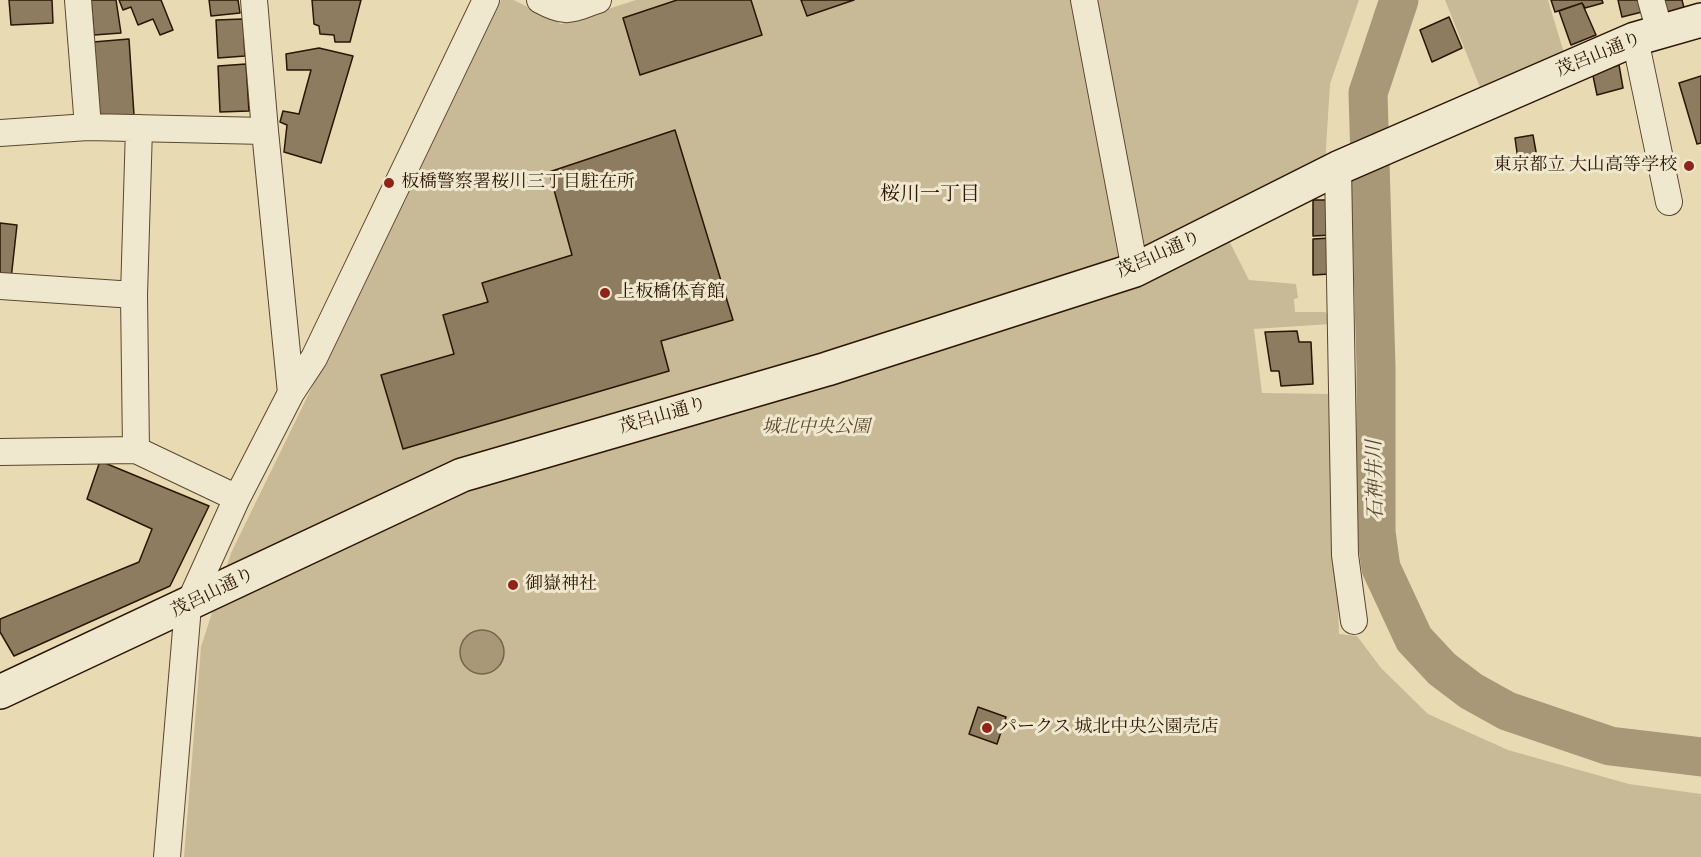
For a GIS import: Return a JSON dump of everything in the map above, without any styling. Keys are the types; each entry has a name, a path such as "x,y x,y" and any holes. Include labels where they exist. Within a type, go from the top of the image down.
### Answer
{"street":[{"path":"78,0 88,127"},
{"path":"254,0 291,393"},
{"path":"167,857 188,606 237,498 291,393 314,358 486,0"},
{"path":"540,0 558,10 568,10 598,0"},
{"path":"1084,0 1135,270"},
{"path":"1651,0 1648,35 1669,202"},
{"name":"茂呂山通り","path":"0,693 462,475 827,369 1135,270 1338,168 1648,35 1701,20"},
{"path":"0,133 88,127 265,131"},
{"path":"136,450 134,295 139,128"},
{"path":"1338,168 1345,555 1354,621"},
{"path":"0,286 134,295"},
{"path":"0,452 136,450 237,498"}],"green space":[{"name":"城北中央公園","path":"501,0 514,0 561,24 636,0 1359,0 1330,84 1325,164 1218,219 1249,280 1296,284 1298,298 1294,299 1295,312 1325,312 1331,318 1331,324 1254,329 1262,393 1331,394 1339,634 1357,636 1381,668 1428,714 1508,750 1629,784 1701,794 1701,857 184,857 201,647 231,553"},
{"path":"1445,0 1548,0 1564,53 1481,90"}],"shaded area":[{"path":"482,630 491,631 498,636 503,643 503,661 498,668 491,673 482,674 473,673 466,668 461,661 460,652 461,643 466,636 473,631"}],"building":[{"path":"9,0 52,0 53,23 11,25"},
{"path":"91,0 116,0 121,33 94,35"},
{"path":"119,0 161,0 173,30 160,35 153,19 138,25 131,7 123,10"},
{"path":"209,0 238,0 240,13 211,16"},
{"path":"312,0 361,0 350,42 335,42 334,35 320,34 319,26 314,24"},
{"path":"677,0 751,0 762,35 640,75 623,18"},
{"path":"801,0 854,0 807,16"},
{"path":"1551,0 1602,0 1603,3 1585,8 1582,3 1555,12"},
{"path":"1618,0 1643,0 1646,11 1622,17"},
{"path":"1661,0 1682,0 1684,8 1666,14"},
{"path":"1582,3 1596,35 1571,45 1559,11"},
{"path":"1449,17 1462,48 1432,62 1420,30"},
{"path":"243,19 245,56 218,58 216,20"},
{"path":"129,39 134,115 99,118 93,42"},
{"path":"319,48 353,56 321,163 284,152 287,125 280,122 283,111 299,114 311,70 287,70 286,54"},
{"path":"246,64 249,111 220,112 218,66"},
{"path":"1619,65 1623,88 1597,95 1592,71"},
{"path":"1701,76 1701,143 1697,144 1679,83"},
{"name":"上板橋体育館","path":"675,130 733,320 661,341 669,371 403,449 381,375 454,354 443,315 488,302 482,283 572,255 549,172"},
{"path":"1533,135 1538,163 1519,167 1515,138"},
{"path":"1313,200 1331,200 1331,235 1313,236"},
{"path":"0,223 17,225 11,279 0,278"},
{"path":"1330,238 1330,274 1313,275 1313,239"},
{"path":"1297,331 1299,342 1311,342 1313,384 1281,386 1279,371 1271,371 1265,332"},
{"path":"100,461 209,506 170,586 14,656 0,632 0,619 139,562 152,529 87,499"},
{"name":"パークス 城北中央公園売店","path":"978,707 1006,717 997,744 969,734"}],"waterway":[{"name":"石神井川","path":"1399,0 1368,93 1376,367 1376,532 1381,568 1414,639 1442,669 1471,691 1507,711 1610,746 1701,757"}],"place":[{"name":"東京都立 大山高等学校","path":"1689,166"},
{"name":"板橋警察署桜川三丁目駐在所","path":"389,183"},
{"name":"上板橋体育館","path":"605,293"},
{"name":"御嶽神社","path":"513,585"},
{"name":"パークス 城北中央公園売店","path":"987,728"}],"district":[{"name":"桜川一丁目","path":"930,195"}]}
